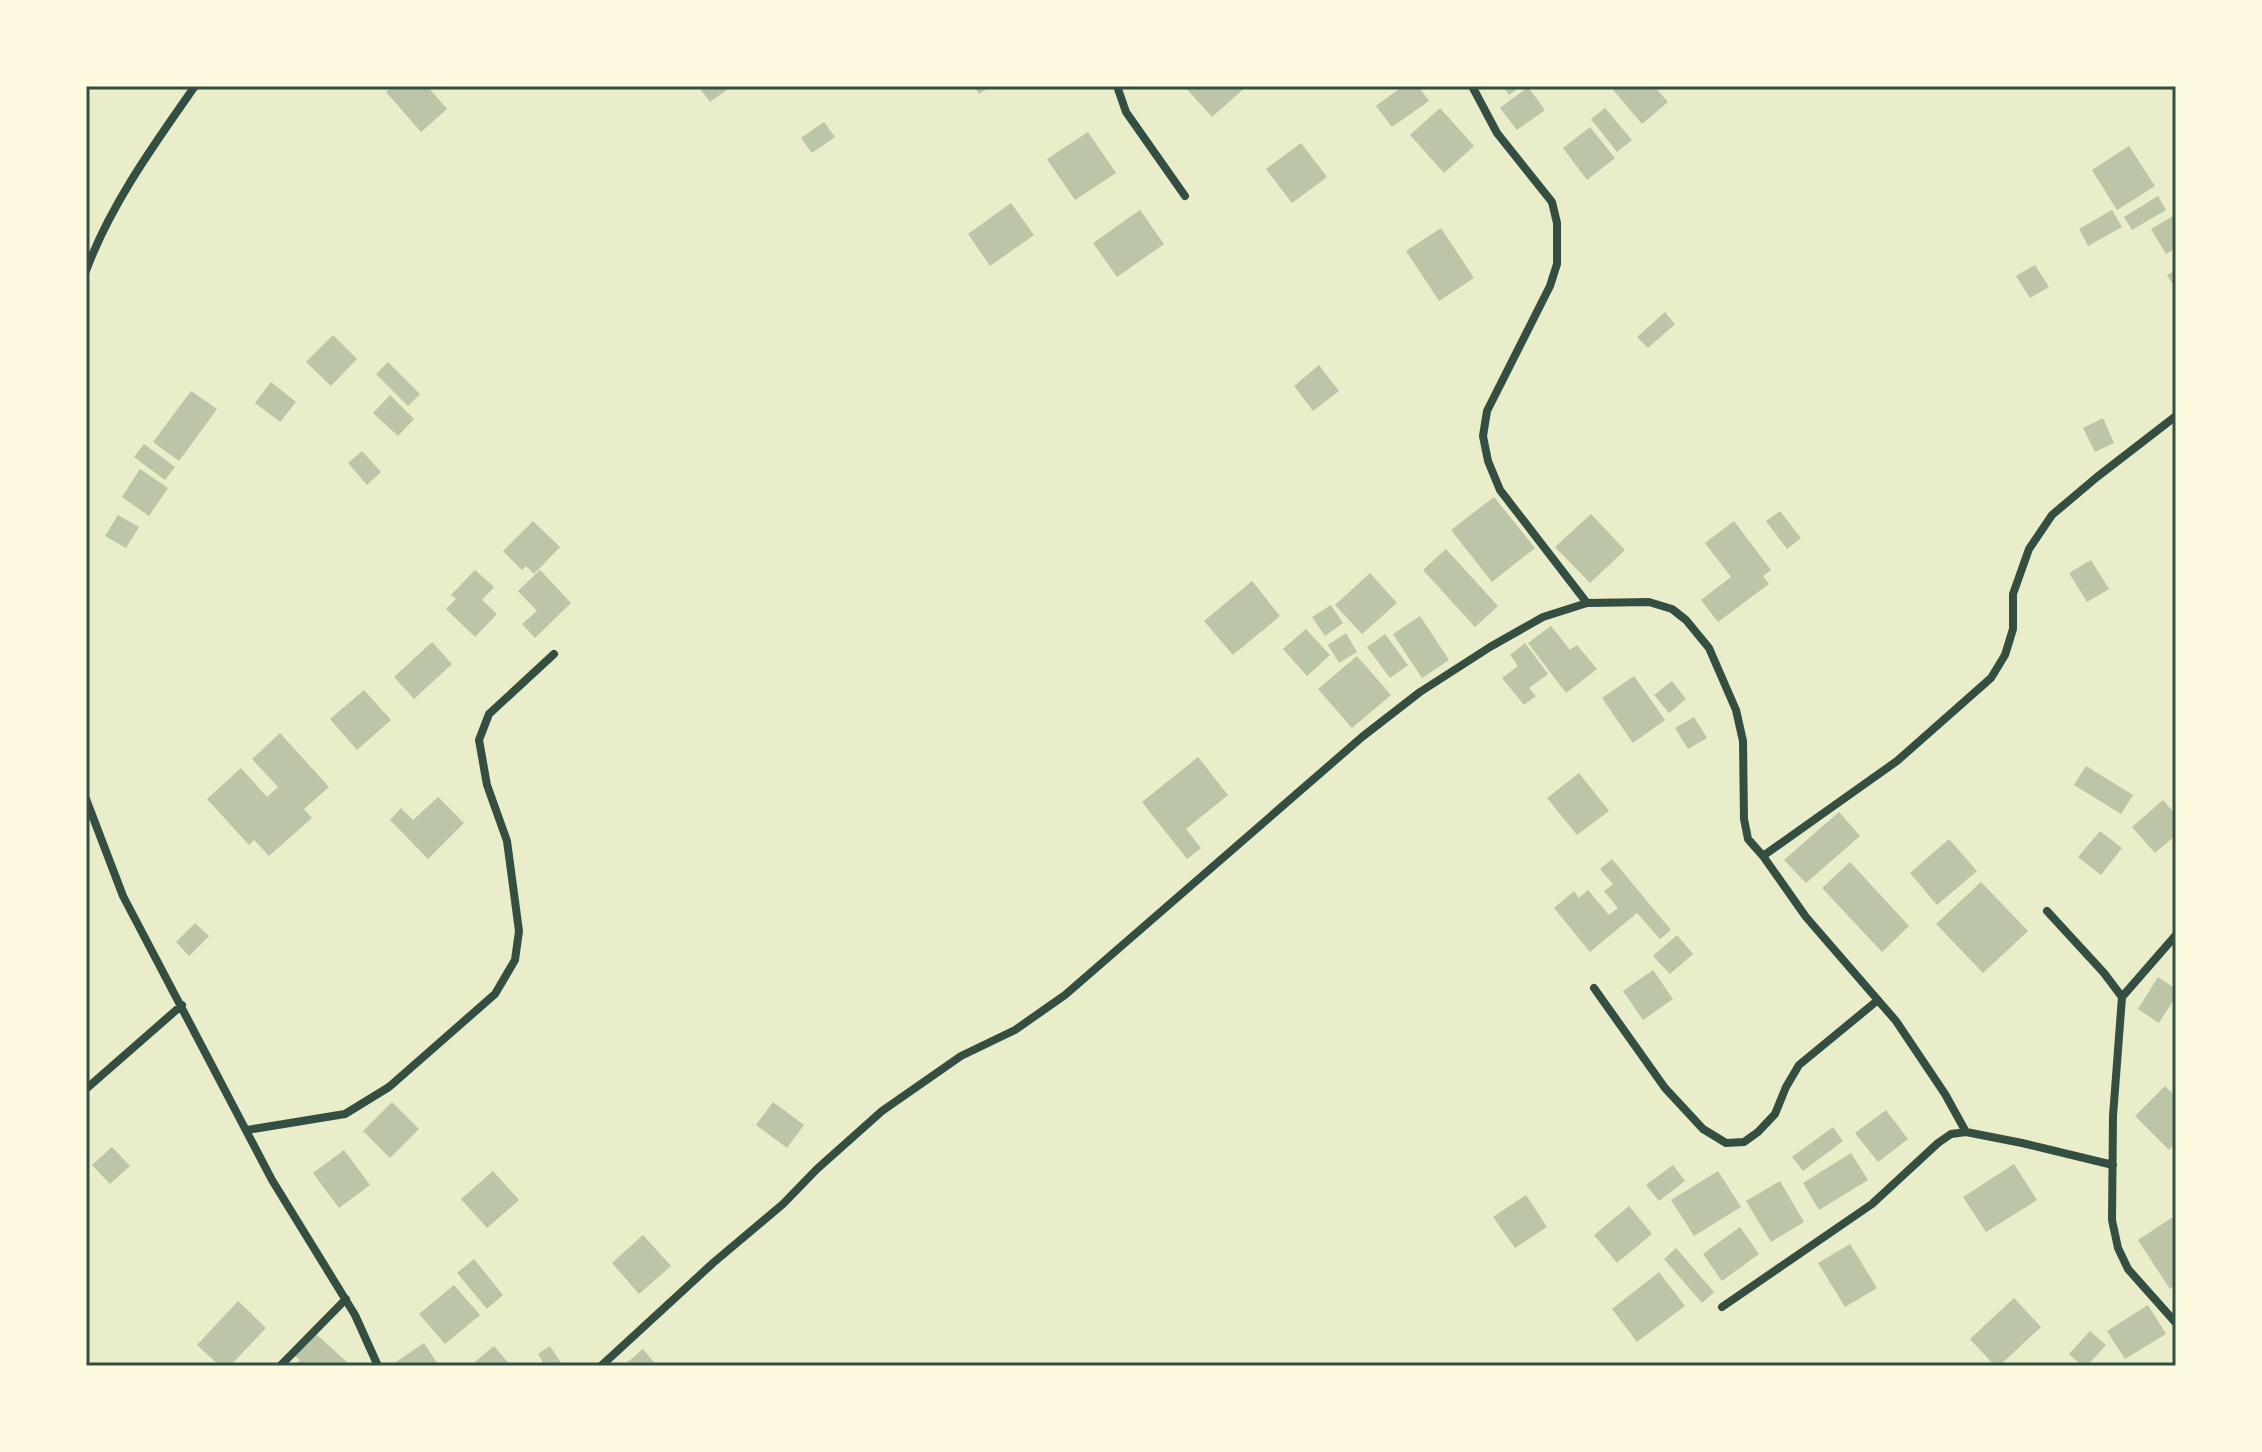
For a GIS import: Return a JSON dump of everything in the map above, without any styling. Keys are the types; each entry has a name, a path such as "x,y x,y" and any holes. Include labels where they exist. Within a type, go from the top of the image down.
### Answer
{"street":[{"path":"86,271 96,243 153,145 195,86"},
{"path":"1117,86 1126,112 1185,196"},
{"path":"1472,86 1497,133 1552,202 1557,223 1557,264 1550,286 1487,411 1483,436 1488,461 1500,490 1587,603"},
{"path":"1763,856 1897,761 1991,678 2005,655 2013,629 2013,594 2029,549 2052,515 2176,416"},
{"path":"601,1366 882,1111 961,1056 1015,1030 1065,995 1374,728 1420,692 1543,617 1587,603 1649,602 1672,609 1686,620 1709,648 1736,710 1743,741 1744,819 1748,839 1806,917 1896,1021 1945,1094 1966,1132"},
{"path":"247,1130 345,1114 389,1087 495,994 515,960 519,931 507,841 487,785 479,740 489,714 554,654"},
{"path":"86,799 123,896 272,1180 346,1299 378,1366"},
{"path":"2047,911 2122,997"},
{"path":"2174,1318 2128,1269 2118,1248 2112,1220 2113,1116 2122,997 2176,935"},
{"path":"1594,988 1665,1088 1703,1129 1726,1143 1744,1142 1758,1132 1775,1114 1799,1065 1878,1000"},
{"path":"86,1089 182,1005"},
{"path":"1722,1307 1872,1204 1951,1134 1966,1132 2113,1165"},
{"path":"280,1366 346,1299"}],"building":[{"path":"393,86 427,86 447,109 421,132 386,92"},
{"path":"698,86 732,86 710,102"},
{"path":"974,86 991,86 979,94"},
{"path":"1184,86 1247,86 1212,117"},
{"path":"1403,86 1418,86 1429,101 1392,127 1376,106"},
{"path":"1503,86 1521,86 1509,95"},
{"path":"1619,86 1654,86 1668,102 1642,124 1613,90"},
{"path":"1528,87 1545,110 1517,130 1500,108"},
{"path":"1440,108 1474,146 1444,173 1410,135"},
{"path":"1605,108 1632,140 1617,152 1591,119"},
{"path":"824,122 835,137 812,153 801,138"},
{"path":"1590,127 1615,158 1587,180 1563,148"},
{"path":"1088,132 1116,173 1075,200 1047,159"},
{"path":"1301,143 1327,177 1292,203 1266,169"},
{"path":"2129,146 2155,186 2117,210 2092,170"},
{"path":"2158,196 2166,210 2132,230 2124,217"},
{"path":"1011,203 1034,235 990,266 968,234"},
{"path":"1140,210 1164,244 1117,277 1093,243"},
{"path":"2112,210 2122,227 2088,246 2079,229"},
{"path":"2173,216 2176,221 2176,248 2166,254 2151,229"},
{"path":"1441,228 1474,278 1439,301 1406,251"},
{"path":"2035,265 2049,287 2030,298 2016,276"},
{"path":"2176,270 2176,290 2167,275"},
{"path":"1665,312 1675,324 1648,348 1637,337"},
{"path":"333,335 357,359 331,386 306,362"},
{"path":"388,362 420,394 408,406 376,374"},
{"path":"1319,365 1339,391 1313,411 1294,386"},
{"path":"271,382 296,402 280,422 255,403"},
{"path":"191,391 217,409 179,461 153,442"},
{"path":"390,395 414,419 398,436 373,413"},
{"path":"2103,418 2114,443 2095,452 2083,428"},
{"path":"144,444 175,467 165,480 134,457"},
{"path":"362,451 381,472 367,485 348,463"},
{"path":"140,469 168,488 149,516 122,497"},
{"path":"1494,497 1535,548 1492,582 1451,530"},
{"path":"1780,511 1801,538 1787,549 1766,521"},
{"path":"1591,514 1625,550 1590,583 1555,547"},
{"path":"118,515 139,527 126,548 105,536"},
{"path":"533,521 560,547 534,574 526,566 522,570 503,551"},
{"path":"1734,521 1771,570 1763,576 1769,584 1718,622 1701,600 1731,577 1705,543"},
{"path":"1446,549 1498,606 1475,627 1423,570"},
{"path":"2091,560 2109,589 2087,602 2069,573"},
{"path":"475,570 494,587 482,600 497,614 475,637 446,609 456,599 451,595"},
{"path":"540,570 571,603 535,638 522,624 537,611 518,591"},
{"path":"1370,573 1397,603 1362,634 1335,605"},
{"path":"1252,581 1280,616 1233,655 1204,621"},
{"path":"1331,605 1343,623 1325,636 1312,617"},
{"path":"1420,616 1449,660 1422,678 1393,634"},
{"path":"1551,626 1570,650 1577,645 1597,669 1566,693 1528,643"},
{"path":"1306,629 1330,655 1307,676 1283,649"},
{"path":"1346,633 1357,652 1339,663 1328,645"},
{"path":"1385,634 1408,665 1390,678 1367,647"},
{"path":"432,642 452,664 414,699 394,677"},
{"path":"1525,643 1548,674 1529,688 1536,696 1524,705 1502,678 1518,666 1510,655"},
{"path":"1357,656 1391,695 1352,728 1318,689"},
{"path":"1634,676 1665,720 1633,743 1602,698"},
{"path":"1672,681 1686,699 1669,713 1654,695"},
{"path":"364,690 391,720 357,750 330,719"},
{"path":"1694,717 1707,738 1688,749 1675,728"},
{"path":"280,733 329,787 304,809 312,818 269,856 254,840 249,845 207,799 241,768 267,797 278,787 252,759"},
{"path":"1198,757 1228,795 1186,829 1201,848 1187,859 1142,802"},
{"path":"2086,766 2133,795 2121,814 2074,785"},
{"path":"1579,773 1609,811 1577,835 1547,798"},
{"path":"438,797 464,823 428,859 390,820 401,808 413,820"},
{"path":"2163,800 2176,815 2176,835 2155,853 2132,827"},
{"path":"1839,812 1860,836 1806,883 1784,860"},
{"path":"2100,831 2122,848 2101,875 2078,857"},
{"path":"1949,839 1977,871 1937,905 1910,873"},
{"path":"1612,859 1671,930 1660,939 1637,913 1590,952 1554,908 1574,891 1579,898 1588,890 1609,915 1618,908 1604,891 1613,884 1600,869"},
{"path":"1850,862 1909,926 1882,952 1822,888"},
{"path":"1981,882 2028,931 1983,973 1936,924"},
{"path":"195,923 209,936 189,956 176,942"},
{"path":"1677,935 1693,954 1670,974 1653,956"},
{"path":"1653,970 1673,999 1643,1020 1623,991"},
{"path":"2158,977 2176,989 2176,996 2159,1023 2138,1009"},
{"path":"2165,1086 2176,1097 2176,1143 2169,1150 2135,1116"},
{"path":"392,1102 419,1129 390,1158 363,1131"},
{"path":"773,1102 804,1125 787,1148 756,1125"},
{"path":"1886,1110 1908,1139 1878,1162 1855,1133"},
{"path":"1833,1127 1843,1141 1803,1171 1792,1157"},
{"path":"112,1147 130,1166 110,1184 92,1165"},
{"path":"344,1150 370,1185 339,1208 313,1173"},
{"path":"1851,1153 1868,1180 1819,1210 1803,1183"},
{"path":"2014,1164 2037,1200 1986,1232 1963,1197"},
{"path":"1673,1165 1685,1181 1659,1201 1646,1185"},
{"path":"493,1171 519,1200 487,1228 461,1199"},
{"path":"1718,1171 1741,1207 1694,1236 1671,1200"},
{"path":"1780,1181 1804,1222 1771,1242 1746,1201"},
{"path":"1526,1195 1547,1227 1515,1248 1493,1217"},
{"path":"1629,1206 1652,1234 1617,1263 1594,1235"},
{"path":"2176,1215 2176,1284 2170,1289 2138,1240"},
{"path":"1740,1227 1759,1254 1722,1281 1703,1254"},
{"path":"643,1235 671,1266 639,1294 612,1263"},
{"path":"1850,1244 1877,1288 1845,1307 1818,1263"},
{"path":"1676,1248 1714,1292 1702,1303 1664,1259"},
{"path":"474,1259 503,1295 487,1309 457,1273"},
{"path":"1659,1272 1685,1306 1637,1342 1612,1309"},
{"path":"454,1285 480,1315 445,1344 419,1314"},
{"path":"2014,1298 2041,1327 1999,1366 1995,1366 1970,1339"},
{"path":"238,1301 266,1328 230,1366 220,1366 197,1345"},
{"path":"2148,1305 2166,1334 2125,1359 2107,1331"},
{"path":"2090,1331 2106,1345 2087,1366 2082,1366 2069,1354"},
{"path":"316,1334 348,1363 345,1366 294,1366 300,1360 295,1356"},
{"path":"424,1343 439,1366 390,1366"},
{"path":"494,1346 511,1366 470,1366"},
{"path":"550,1346 563,1366 545,1366 538,1354"},
{"path":"643,1349 657,1366 623,1366"}]}
